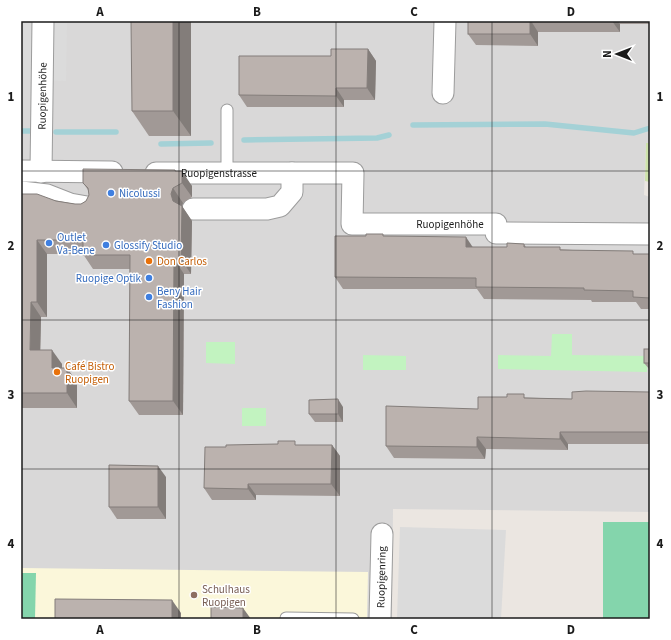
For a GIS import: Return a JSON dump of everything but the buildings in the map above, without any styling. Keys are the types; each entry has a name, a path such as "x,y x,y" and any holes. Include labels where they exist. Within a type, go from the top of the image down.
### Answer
{"street":[{"name":"Ruopigenhöhe","path":"31,172 43,21"},
{"path":"443,93 445,21"},
{"name":"Ruopigenstrasse","path":"31,172 227,174 292,173"},
{"name":"Ruopigenhöhe","path":"292,173 353,173 352,224 496,224 496,233 650,234"},
{"path":"193,209 267,209 280,206 292,192 292,173"},
{"path":"21,192 47,195 70,204 86,208"},
{"name":"Ruopigenring","path":"380,619 382,534"}],"lane":[{"path":"227,110 227,174"},
{"path":"286,618 353,619"}],"shaded area":[{"path":"21,21 650,21 650,143 646,143 644,195 650,197 650,512 393,509 392,619 21,619"},
{"path":"21,21 67,21 66,81 21,80"},
{"path":"400,527 506,530 501,619 397,619"},
{"name":"Schulhaus Ruopigen","path":"21,568 368,572 367,619 21,619"}],"green space":[{"path":"646,143 650,143 650,182 645,181"},
{"path":"552,334 572,334 572,355 648,356 647,372 498,369 498,355 551,356"},
{"path":"206,342 235,342 235,364 206,363"},
{"path":"363,355 406,356 406,370 363,370"},
{"path":"242,408 266,408 266,426 242,426"},
{"path":"603,522 650,522 650,619 603,619"},
{"path":"21,573 36,573 35,619 21,619"}],"waterway":[{"path":"413,125 545,124 634,133 650,128"},
{"path":"21,131 30,131"},
{"path":"56,132 116,132"},
{"path":"244,140 377,138 389,135"},
{"path":"161,144 211,143"}],"place":[{"name":"Nicolussi","path":"111,193"},
{"name":"Outlet Va-Bene","path":"49,243"},
{"name":"Glossify Studio","path":"106,245"},
{"name":"Don Carlos","path":"149,261"},
{"name":"Ruopige Optik","path":"149,278"},
{"name":"Beny Hair Fashion","path":"149,297"},
{"name":"Café Bistro Ruopigen","path":"57,372"},
{"name":"Schulhaus Ruopigen","path":"194,595"}]}
